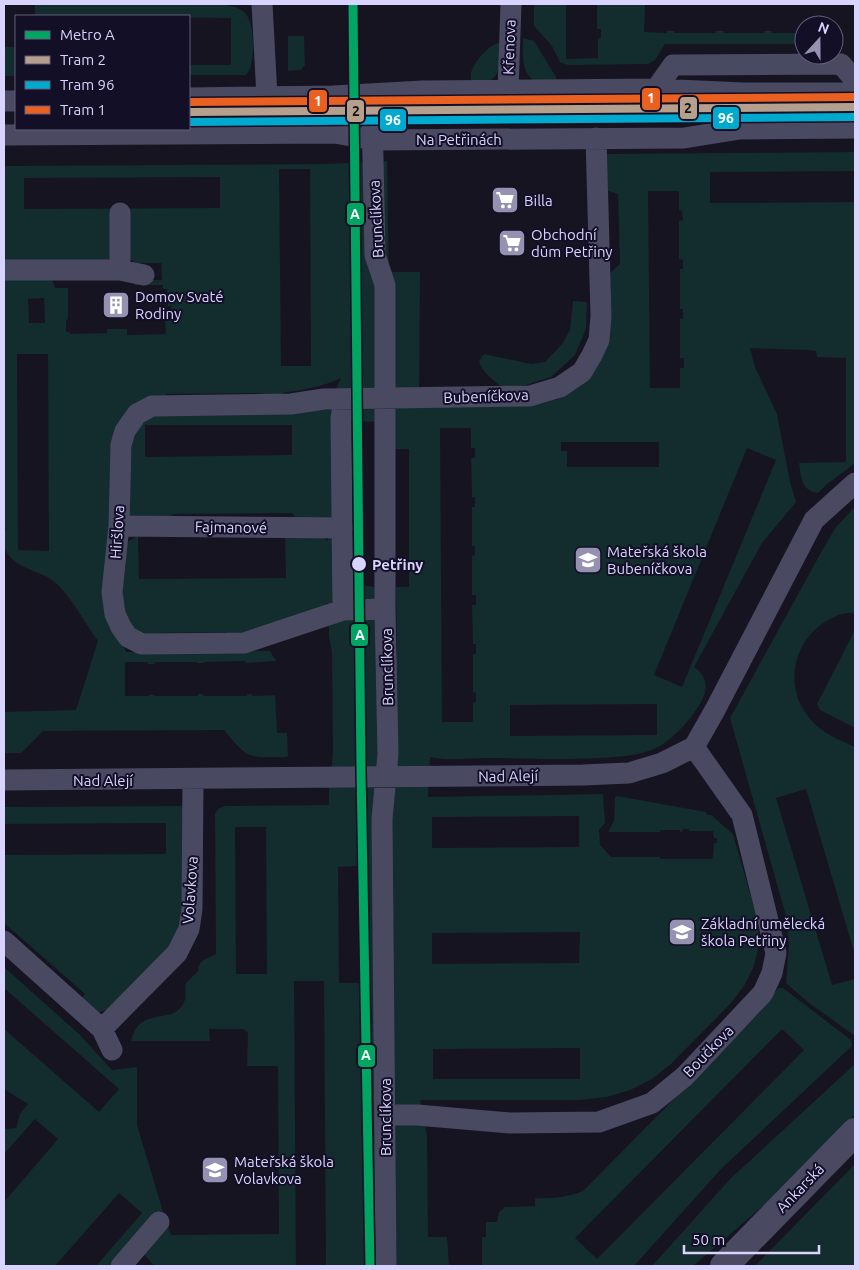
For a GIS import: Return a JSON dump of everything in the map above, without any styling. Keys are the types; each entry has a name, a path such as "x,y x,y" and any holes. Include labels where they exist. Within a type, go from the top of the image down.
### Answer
{"street":[{"path":"262,4 267,97"},
{"name":"Křenova","path":"508,91 511,4"},
{"path":"656,89 673,66 841,64 855,80"},
{"path":"190,98 333,96 423,91 656,89 743,93 855,92"},
{"name":"Brunclíkova","path":"333,96 372,111 375,255 385,284 385,609 388,754 382,819 386,1266"},
{"name":"Na Petřinách","path":"4,135 335,133 372,140 684,138 740,129 855,128"},
{"name":"Bubeníčkova","path":"385,399 530,396 560,387 582,372 599,340 601,316 596,138"},
{"path":"120,214 120,270"},
{"path":"4,270 120,270 144,275"},
{"path":"343,610 341,419 344,399"},
{"name":"Hiršlova","path":"385,399 318,400 291,404 152,406 137,414 125,431 121,445 120,526 112,592 115,614 121,627 128,637 142,644 244,643 343,610 385,609"},
{"path":"694,747 814,520 855,483"},
{"name":"Fajmanové","path":"120,526 343,528"},
{"name":"Nad Alejí","path":"4,780 386,778 629,773 662,763 694,747"},
{"name":"Boučkova","path":"385,1115 417,1115 510,1123 599,1122 652,1103 685,1076 764,993 772,972 776,952 742,815 694,747"},
{"name":"Volavkova","path":"102,1028 177,953 189,929 192,909 193,779"},
{"path":"4,941 102,1028 112,1050"},
{"name":"Ankarská","path":"724,1266 855,1132"},
{"path":"132,1262 159,1222"}],"green space":[{"path":"35,4 217,4 232,6 243,11 249,20 253,36 253,54 246,75 190,75 190,65 231,65 231,18 190,18 190,15 35,15"},
{"path":"534,4 566,4 566,59 598,58 598,39 601,38 601,29 597,29 597,4 645,4 644,32 715,33 716,31 723,31 724,33 764,33 765,31 771,31 772,33 794,33 794,44 665,44 655,60 648,64 568,65 560,62 552,46 534,26"},
{"path":"288,36 304,36 305,65 301,70 288,71"},
{"path":"523,38 534,41 556,77 556,85 538,83 527,73 523,56"},
{"path":"502,42 501,60 497,73 489,81 471,86 471,73 479,58 488,49"},
{"path":"4,47 15,47 15,76 4,76"},
{"path":"855,103 855,120 732,120 732,104"},
{"path":"855,152 855,171 710,172 710,203 855,202 855,463 818,493 808,489 801,478 799,463 846,462 846,358 817,357 816,351 809,350 750,348 755,367 777,414 790,482 796,502 762,543 694,667 704,678 706,686 704,695 694,713 677,733 664,743 658,747 633,755 574,759 450,759 430,757 428,797 603,794 605,823 599,830 600,845 611,857 712,859 714,843 717,843 717,838 714,838 713,831 689,831 689,829 683,829 680,832 680,830 660,830 660,832 608,832 614,821 615,798 617,796 706,812 707,815 711,815 733,834 758,921 759,944 754,966 744,986 730,1004 671,1064 652,1079 630,1090 607,1097 580,1100 420,1100 427,1136 428,1237 447,1237 449,1265 326,1266 324,981 294,981 296,1266 154,1266 144,1254 167,1222 171,1235 279,1234 278,1066 247,1066 248,1033 243,1029 209,1029 210,1041 131,1041 135,1030 142,1023 179,1009 185,1000 186,983 198,971 202,962 216,954 215,814 218,809 225,806 329,805 333,754 332,652 329,637 328,603 316,610 243,636 231,635 225,632 158,633 142,638 121,616 123,550 129,541 138,536 139,579 286,578 285,533 324,538 328,541 328,520 297,519 292,513 174,514 166,519 130,517 126,514 133,430 153,414 316,408 327,410 341,378 320,386 282,393 283,399 261,393 167,394 163,398 134,408 110,614 126,652 270,651 276,661 246,663 245,661 204,663 155,662 155,664 148,664 148,662 125,662 125,696 198,696 198,694 203,694 203,696 275,695 277,733 287,733 288,756 256,757 250,755 238,747 224,730 43,731 21,753 4,753 4,712 76,710 98,641 59,586 53,580 14,560 4,546 4,530 6,530 4,523 4,279 52,279 55,288 68,288 66,332 70,332 70,334 107,333 107,329 127,329 127,335 166,334 165,319 167,319 167,313 171,312 171,306 168,306 167,289 163,289 163,285 134,285 137,280 162,280 161,263 137,263 129,259 111,258 102,263 4,263 4,166 327,164 387,161 389,272 420,272 419,404 540,404 558,399 574,389 610,273 620,264 618,194 602,189 601,154","holes":["279,169 310,169 311,366 281,366","220,177 220,208 24,209 24,178","648,191 679,191 679,210 682,211 683,220 679,221 679,259 683,260 683,269 680,269 680,309 683,309 683,319 680,319 680,358 684,358 684,368 680,368 680,388 650,388","44,298 45,323 29,323 28,299","17,354 48,354 49,551 18,550","347,421 378,422 379,588 348,582","145,425 292,425 292,455 145,457","440,428 471,428 471,448 475,448 475,458 471,458 472,497 475,497 475,507 472,507 472,546 475,546 475,555 472,556 472,595 476,595 476,605 472,605 473,644 476,644 476,654 473,654 473,692 476,693 476,702 473,703 473,722 442,722","561,442 659,442 659,467 567,467 567,451 561,451","747,448 776,460 682,687 654,675","395,449 409,449 409,587 396,587 397,659 390,590","657,704 657,735 510,736 510,705","579,816 579,847 432,848 432,817","235,827 266,827 267,974 236,974","357,866 365,874 365,983 339,983 338,867","580,932 579,963 432,964 432,933","580,1048 580,1079 433,1079 433,1049"]},
{"path":"573,301 587,302 586,329 575,355 551,377 526,385 503,388 485,373 479,361 484,354 531,364 545,362 562,344 570,330"},
{"path":"855,507 855,614 839,615 817,628 807,639 800,652 794,680 797,695 803,709 816,726 855,747 855,955 806,789 776,798 832,985 855,979 855,1036 809,1003 786,983 789,943 786,916 730,718 824,547 836,527"},
{"path":"855,630 855,728 820,710 817,704"},
{"path":"184,806 182,924 168,949 111,1008 97,1013 82,998 85,994 4,923 4,855 166,854 166,823 4,824 4,807"},
{"path":"4,967 79,1034 112,1070 137,1067 137,1125 164,1215 151,1218 109,1266 96,1266 142,1213 119,1193 55,1266 4,1266 4,1202 58,1139 35,1119 4,1154 4,1129 16,1128 20,1114 28,1104 4,1089 4,1029 99,1112 119,1089 4,988"},
{"path":"778,988 783,988 851,1040 852,1046 721,1169 634,1266 482,1266 482,1237 486,1237 486,1222 497,1222 499,1212 505,1207 535,1206 535,1198 560,1197 583,1191 760,1012","holes":["782,1029 804,1050 597,1259 575,1238"]},
{"path":"855,1064 855,1114 779,1192 693,1266 652,1266 731,1178"},
{"path":"855,1164 855,1266 755,1266"}],"metro line":[{"name":"A","path":"353,4 361,770 370,1266"}],"tram line":[{"name":"1","path":"190,102 855,97"},
{"name":"2","path":"190,112 855,107"},
{"name":"96","path":"190,122 855,117"}],"place":[{"name":"Billa","path":"505,200"},
{"name":"Obchodní dům Petřiny","path":"512,243"},
{"name":"Domov Svaté Rodiny","path":"116,305"},
{"name":"Mateřská škola Bubeníčkova","path":"588,560"},
{"name":"Petřiny","path":"359,564"},
{"name":"Základní umělecká škola Petřiny","path":"682,932"},
{"name":"Mateřská škola Volavkova","path":"215,1170"}]}
